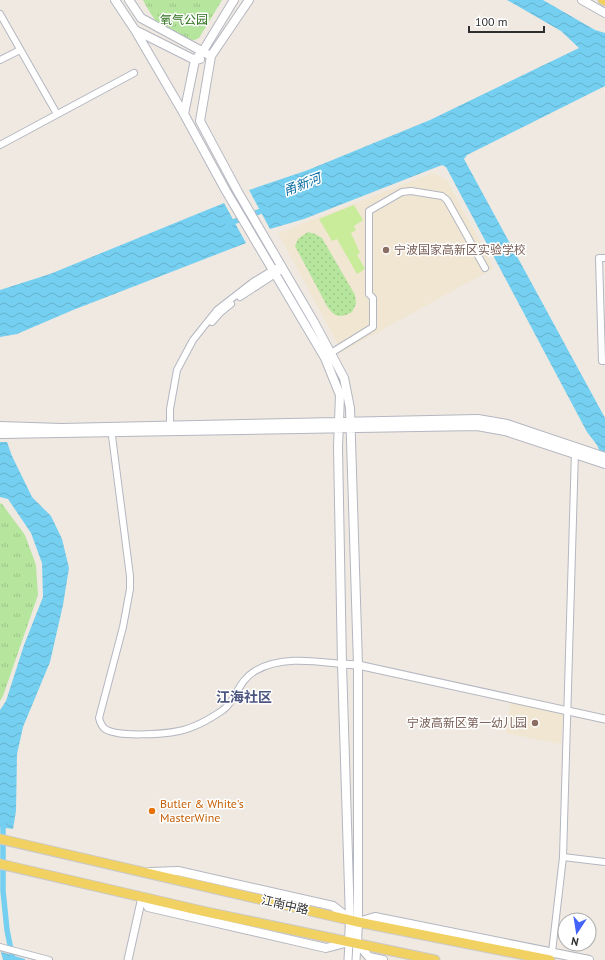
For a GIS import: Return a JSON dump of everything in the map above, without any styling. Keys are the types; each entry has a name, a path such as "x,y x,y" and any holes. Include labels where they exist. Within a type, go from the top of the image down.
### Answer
{"main road":[{"path":"115,0 135,30 184,114 228,195 325,358 340,395 338,447 342,664 354,921"},
{"path":"129,0 141,18 203,50 211,56"},
{"path":"184,114 195,60 203,50 234,0"},
{"path":"249,0 211,56 200,121 238,192 314,322 344,378 350,408 358,665 353,943 369,957 383,960"},
{"path":"582,0 605,13"},
{"path":"135,30 195,60 211,56"},
{"path":"0,434 112,429 339,425 477,426 505,431 575,451 605,457"},
{"path":"0,426 112,429"},
{"path":"575,451 605,464"},
{"name":"江南中路","path":"0,839 354,921 551,956"},
{"name":"江南中路","path":"0,864 142,897 435,960"},
{"path":"551,956 590,960"}],"street":[{"path":"0,14 57,114"},
{"path":"0,60 20,50"},
{"path":"0,145 134,73"},
{"path":"330,353 373,327 373,298 369,294 369,211 402,192 412,191 427,193 442,196 447,200 485,268"},
{"path":"605,258 599,258 603,321 602,361 605,361"},
{"path":"171,428 174,404 182,368 198,338 220,313 282,267"},
{"path":"112,429 130,576 130,589 123,627 99,718 105,729 113,732 155,734 179,731 194,726 224,709 231,702 244,680 255,671 280,663 298,660 358,665 605,719"},
{"path":"551,956 562,858 575,451"},
{"path":"562,858 605,862"},
{"path":"128,960 142,897"},
{"path":"348,960 353,943"},
{"path":"353,943 356,960"},
{"path":"0,947 50,960"}],"shaded area":[{"name":"宁波国家高新区实验学校","path":"433,173 447,180 494,268 342,352 278,233"},
{"name":"宁波高新区第一幼儿园","path":"511,702 563,713 561,744 506,733"}],"green space":[{"name":"氧气公园","path":"143,0 222,0 199,38 190,41 181,41 172,37 158,24"},
{"path":"354,205 363,220 354,226 356,230 351,233 360,253 357,255 365,269 357,274 337,239 332,241 319,219"},
{"path":"308,232 322,238 355,295 356,304 352,312 338,316 335,315 327,306 295,246 298,239"},
{"path":"0,503 25,535 36,565 38,595 0,701"}],"water":[{"path":"507,0 543,0 595,30 605,33 605,86 467,155 464,159 605,418 605,463 597,445 587,432 446,167 442,165 304,219 270,229 249,190 308,170 430,120 579,48 561,31"},
{"path":"224,203 246,243 73,310 17,334 0,337 0,290 50,274"},
{"path":"0,442 7,442 12,456 32,497 51,516 62,539 69,568 63,605 50,662 23,727 17,754 16,811 13,829 0,827 0,710 6,701 24,645 43,597 42,563 31,533 8,499 0,497"},
{"path":"1,952 25,959 25,960 3,960"}],"waterway":[{"name":"甬新河","path":"228,224 266,209"},
{"path":"3,821 3,891 7,930 13,960"}],"place":[{"name":"宁波国家高新区实验学校","path":"386,250"},
{"name":"宁波高新区第一幼儿园","path":"535,723"},
{"name":"Butler & White's MasterWine","path":"152,811"}],"district":[{"name":"江海社区","path":"244,697"}]}
